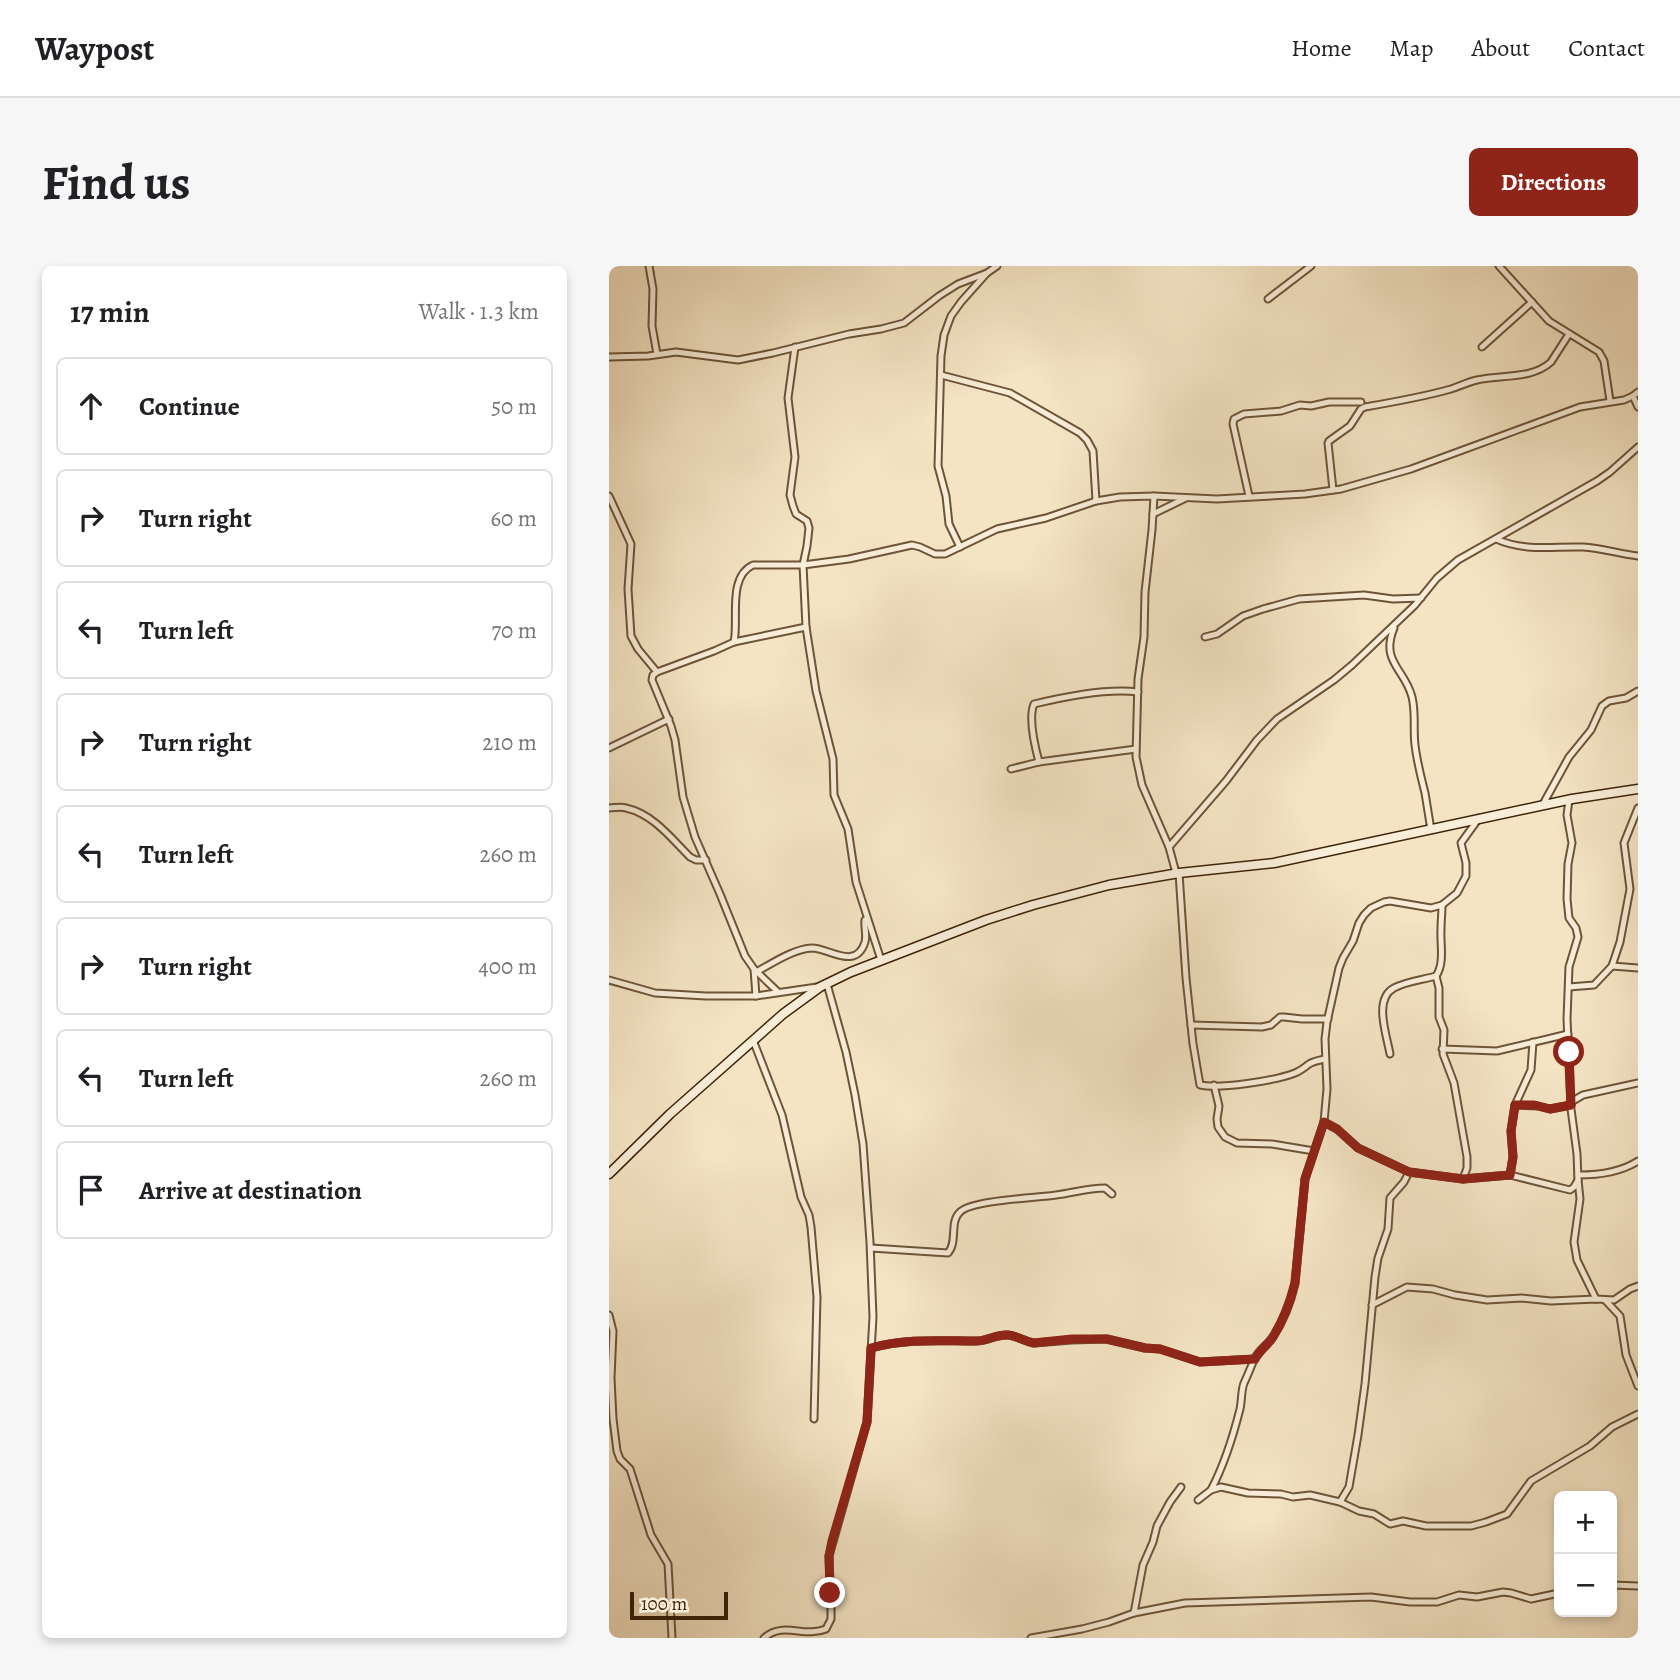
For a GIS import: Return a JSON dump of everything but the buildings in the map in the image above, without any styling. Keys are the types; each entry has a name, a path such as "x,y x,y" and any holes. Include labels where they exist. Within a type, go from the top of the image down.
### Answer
{"street":[{"path":"649,266 653,289 652,326 657,354"},
{"path":"609,357 686,353 738,360 849,334 881,330 904,323 948,290 997,266"},
{"path":"1268,299 1311,266"},
{"path":"1499,266 1549,321 1599,352 1610,401"},
{"path":"960,547 949,524 946,496 938,466 941,356 944,335 951,316 987,273"},
{"path":"1482,347 1532,302"},
{"path":"1333,490 1328,443 1350,426 1361,409 1478,380 1533,372 1549,365 1570,334"},
{"path":"795,347 788,398 795,457 790,495 796,514 807,522 809,528 803,565 806,627 815,691 833,759 834,795 848,828 853,872 881,960"},
{"path":"941,374 1010,393 1080,433 1093,451 1096,501"},
{"path":"734,642 735,601 747,568 759,565 803,565 904,546 920,547 941,554 997,529 1046,518 1096,501 1120,497 1217,499 1333,490 1390,476 1580,407 1635,394 1638,407"},
{"path":"1249,496 1234,419 1244,414 1277,412 1300,405 1361,402"},
{"path":"1169,847 1277,719 1334,680 1396,623 1447,569 1458,560 1597,481 1638,447"},
{"path":"609,496 631,544 628,589 631,636 657,672"},
{"path":"1154,496 1145,592 1136,749 1142,785 1169,847 1177,873 1199,1083 1202,1086 1245,1083 1292,1074 1313,1062 1325,1059"},
{"path":"1153,514 1187,499"},
{"path":"1496,539 1528,547 1583,547 1638,556"},
{"path":"1205,637 1217,634 1257,611 1299,599 1364,595 1393,599 1421,598"},
{"path":"1396,623 1390,638 1391,654 1412,696 1415,749 1431,830"},
{"path":"778,992 745,956 695,837 683,797 675,740 652,680 657,672 734,642 806,627"},
{"path":"1542,806 1569,757 1591,730 1602,706 1638,691"},
{"path":"1039,762 1033,731 1034,704 1100,693 1138,692"},
{"path":"609,748 669,719"},
{"path":"1011,769 1039,762 1136,749"},
{"path":"609,1174 670,1114 783,1014 823,985 986,920 1109,885 1177,873 1274,863 1479,818 1638,789"},
{"path":"1569,800 1567,816 1572,843 1568,864 1567,899 1569,918 1578,937 1570,959 1568,1034 1580,1206 1574,1242 1577,1260 1595,1299"},
{"path":"609,808 624,807 642,815 660,826 690,857 706,860"},
{"path":"1569,987 1594,985 1612,966 1620,942 1630,889 1624,843 1638,808"},
{"path":"1198,1500 1211,1490 1219,1474 1241,1407 1242,1389 1255,1359 1273,1336 1291,1299 1295,1283 1305,1179 1324,1122 1327,1089 1325,1039 1343,958 1364,915 1378,904 1404,902 1425,908 1442,905 1457,893 1465,880 1466,869 1461,843 1479,818"},
{"path":"1390,1054 1382,1007 1387,994 1395,987 1436,976 1440,970 1442,905"},
{"path":"755,970 804,949 822,949 844,957 856,954 865,940 866,917"},
{"path":"1612,966 1638,968"},
{"path":"755,970 756,996"},
{"path":"1436,976 1439,988 1439,1017 1444,1030 1442,1049 1454,1083 1464,1139 1467,1168 1463,1179"},
{"path":"609,980 655,993 706,996 756,996 823,985"},
{"path":"764,1638 772,1631 780,1630 820,1631 826,1629 831,1619 829,1556 867,1422 873,1317 863,1144 846,1052 823,985"},
{"path":"1191,1025 1262,1027 1271,1025 1280,1017 1328,1019"},
{"path":"1442,1049 1497,1051 1568,1034"},
{"path":"754,1040 782,1115 801,1197 811,1227 817,1297 814,1419"},
{"path":"1510,1175 1513,1157 1511,1131 1515,1105 1531,1070 1533,1042"},
{"path":"1515,1105 1534,1105 1550,1109 1571,1103 1583,1095 1638,1083"},
{"path":"1214,1085 1219,1106 1217,1124 1225,1137 1237,1143 1272,1144 1314,1151"},
{"path":"1324,1122 1337,1129 1358,1148 1409,1172 1463,1179 1510,1175 1570,1190 1578,1178 1629,1166 1638,1161"},
{"path":"1340,1502 1349,1487 1358,1435 1378,1258 1388,1229 1390,1198 1409,1172"},
{"path":"871,1248 948,1253 953,1248 956,1217 972,1205 1096,1188 1105,1188 1112,1194"},
{"path":"1372,1306 1407,1287 1439,1290 1487,1300 1522,1298 1551,1301 1617,1299 1638,1286"},
{"path":"1605,1300 1620,1316 1629,1364 1638,1386"},
{"path":"609,1315 613,1331 611,1402 618,1455 629,1469 651,1535 668,1564 672,1638"},
{"path":"871,1348 899,1341 983,1340 1004,1335 1034,1343 1107,1339 1160,1349 1200,1362 1255,1359"},
{"path":"1629,1364 1638,1362"},
{"path":"1211,1490 1221,1488 1293,1497 1310,1495 1374,1514 1390,1524 1407,1521 1423,1526 1471,1526 1507,1514 1534,1479 1590,1446 1612,1427 1638,1413"},
{"path":"1134,1613 1143,1565 1157,1526 1181,1487"},
{"path":"1617,1585 1638,1586"},
{"path":"1031,1638 1185,1603 1371,1597 1437,1602 1459,1595 1477,1597 1503,1592 1531,1599 1554,1594"}],"route":[{"path":"830,1593 829,1556 832,1541 867,1422 871,1348 899,1341 983,1340 1004,1335 1034,1343 1107,1339 1160,1349 1200,1362 1255,1359 1273,1336 1291,1299 1301,1232 1305,1179 1324,1122 1337,1129 1358,1148 1409,1172 1463,1179 1510,1175 1513,1164 1511,1131 1515,1105 1534,1105 1550,1109 1571,1105 1569,1052"}]}
